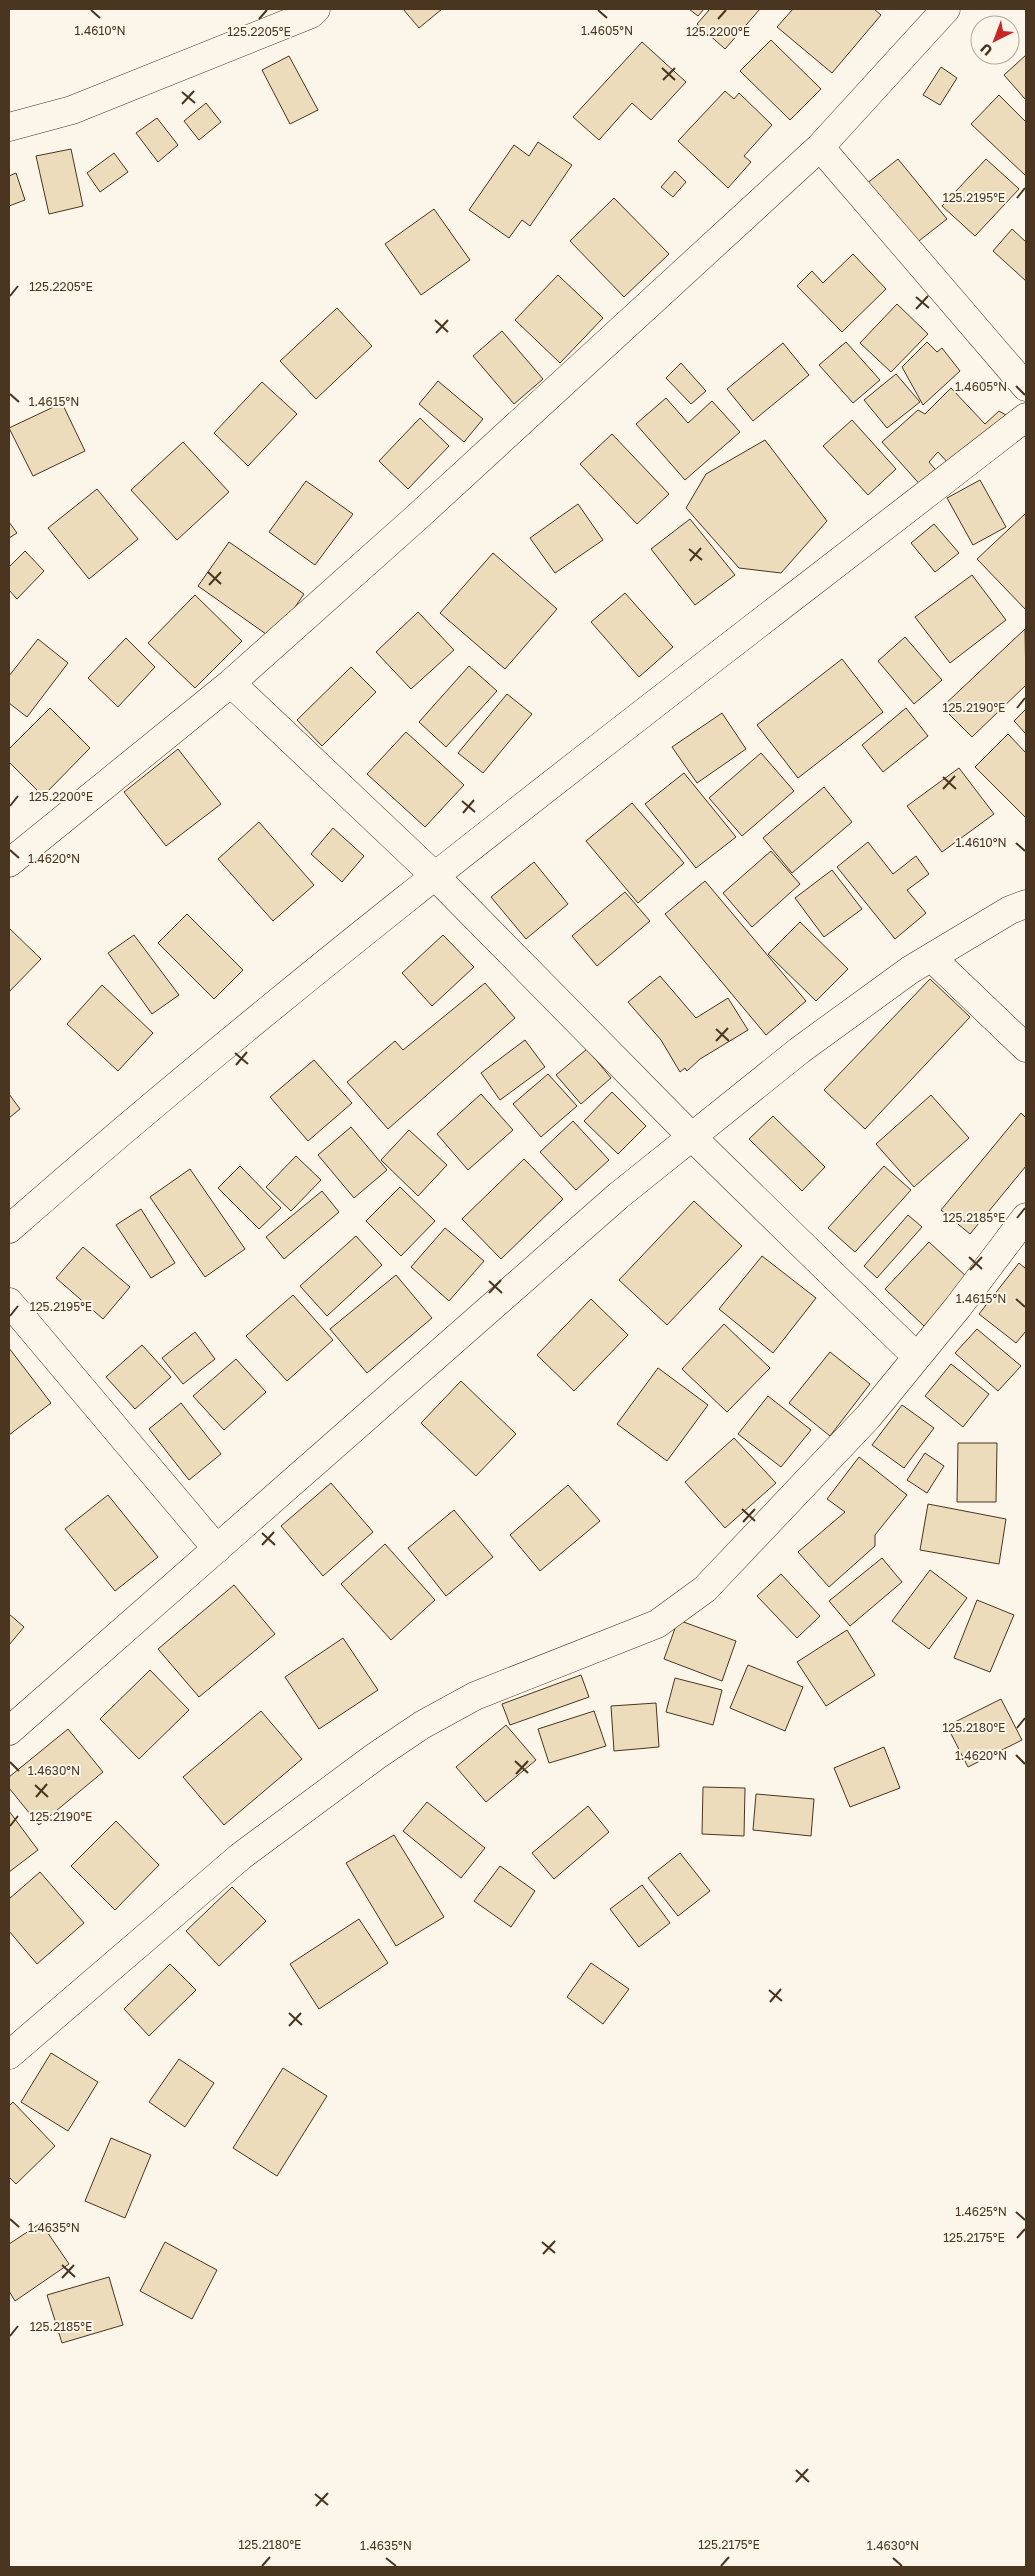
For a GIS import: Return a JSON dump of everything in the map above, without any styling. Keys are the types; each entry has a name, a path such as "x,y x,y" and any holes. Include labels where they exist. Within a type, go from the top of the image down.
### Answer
{"street":[{"path":"9,127 72,110 311,14 316,9"},
{"path":"9,863 231,683 415,519 820,148 946,9"},
{"path":"820,148 1026,387"},
{"path":"9,1229 135,1119 259,1017 537,795 1026,417"},
{"path":"231,683 436,877 692,1137 917,1356"},
{"path":"9,1731 618,1196 800,1050 910,970 1010,910 1026,904"},
{"path":"932,958 1026,1048"},
{"path":"9,2055 241,1856 399,1741 475,1696 657,1624 679,1610 705,1589 868,1417 984,1274 1026,1217"},
{"path":"9,1302 217,1549"}],"building":[{"path":"403,9 442,9 419,28"},
{"path":"689,9 704,9 698,16"},
{"path":"710,9 760,9 725,49 697,24"},
{"path":"793,9 874,9 881,15 832,73 777,27"},
{"path":"771,40 821,89 790,120 740,71"},
{"path":"642,42 686,82 651,120 632,103 599,140 573,117"},
{"path":"1026,55 1026,100 1004,75 1015,65 1020,65 1020,60"},
{"path":"289,56 318,110 290,124 262,70"},
{"path":"941,67 957,78 940,105 923,95"},
{"path":"725,91 734,99 739,93 772,125 744,156 751,162 728,188 678,141"},
{"path":"999,95 1026,122 1026,176 971,124"},
{"path":"206,103 221,122 199,140 184,121"},
{"path":"157,118 178,145 158,162 136,133"},
{"path":"538,142 572,165 530,226 522,220 509,238 469,210 514,145 529,156"},
{"path":"71,149 83,206 49,214 36,156"},
{"path":"114,153 128,172 100,192 87,173"},
{"path":"898,159 947,219 915,244 866,184"},
{"path":"986,159 1019,189 975,236 942,206"},
{"path":"675,171 686,182 673,197 661,187"},
{"path":"16,173 25,200 9,206 9,176"},
{"path":"614,198 669,254 624,297 570,241"},
{"path":"434,209 470,260 421,295 385,244"},
{"path":"1012,229 1026,242 1026,281 993,251"},
{"path":"853,254 886,289 842,332 797,286 812,271 823,283"},
{"path":"558,275 603,318 560,363 515,320"},
{"path":"897,304 928,334 891,372 860,343"},
{"path":"337,308 372,346 316,399 280,361"},
{"path":"502,331 543,379 514,404 473,356"},
{"path":"846,342 880,380 853,403 819,365"},
{"path":"927,342 937,352 942,348 960,371 923,405 902,367"},
{"path":"783,343 809,375 753,421 727,389"},
{"path":"681,363 706,391 691,404 666,378"},
{"path":"896,374 920,402 887,428 864,400"},
{"path":"438,381 483,419 464,442 419,404"},
{"path":"262,382 297,414 248,466 214,433"},
{"path":"951,388 985,424 999,411 1006,415 951,466 938,452 929,462 939,474 924,489 882,442 918,410 925,414"},
{"path":"666,398 688,423 712,401 740,432 685,480 636,424"},
{"path":"62,403 85,451 33,476 9,428"},
{"path":"420,418 449,446 408,489 379,461"},
{"path":"852,420 896,469 868,495 823,446"},
{"path":"612,434 669,494 637,524 580,464"},
{"path":"765,440 827,521 781,573 739,568 686,508 706,474"},
{"path":"183,442 229,492 177,540 131,490"},
{"path":"980,480 1006,527 973,545 947,498"},
{"path":"306,481 353,514 315,565 269,532"},
{"path":"97,489 138,539 89,579 48,528"},
{"path":"578,504 603,540 555,573 530,538"},
{"path":"1026,515 1026,610 977,559"},
{"path":"690,519 735,575 695,605 651,549"},
{"path":"9,522 17,533 9,538"},
{"path":"934,524 959,553 935,572 911,543"},
{"path":"229,542 304,594 273,639 198,586"},
{"path":"25,551 44,571 17,599 9,590 9,567"},
{"path":"493,553 557,609 505,669 440,613"},
{"path":"972,575 1006,620 950,663 915,617"},
{"path":"625,593 673,647 639,677 591,622"},
{"path":"195,595 242,641 195,688 148,643"},
{"path":"418,612 454,650 411,689 376,652"},
{"path":"1025,629 1026,685 972,737 942,707"},
{"path":"905,637 942,680 914,704 878,661"},
{"path":"126,638 155,667 118,707 88,678"},
{"path":"38,639 68,663 27,717 9,703 9,676"},
{"path":"842,659 883,712 798,778 757,725"},
{"path":"469,666 497,691 446,747 419,722"},
{"path":"351,667 376,692 322,746 297,720"},
{"path":"507,694 532,714 483,773 458,753"},
{"path":"50,708 90,748 43,796 9,762 9,749"},
{"path":"906,708 928,736 883,772 862,745"},
{"path":"1026,709 1026,734 1014,721"},
{"path":"722,713 746,749 697,783 672,747"},
{"path":"406,732 464,785 425,827 367,774"},
{"path":"1008,734 1026,753 1026,818 975,767"},
{"path":"178,749 221,804 166,846 124,792"},
{"path":"761,753 794,791 742,836 709,798"},
{"path":"959,768 994,814 942,852 907,806"},
{"path":"684,773 736,837 696,868 645,804"},
{"path":"824,787 852,822 792,873 763,838"},
{"path":"632,803 684,863 638,903 586,841"},
{"path":"259,822 314,885 273,921 218,859"},
{"path":"333,828 364,856 342,882 311,854"},
{"path":"868,842 893,874 916,856 929,874 907,890 926,913 895,939 837,867"},
{"path":"771,851 800,884 752,927 723,893"},
{"path":"534,862 568,904 526,939 491,897"},
{"path":"832,870 862,909 824,937 795,898"},
{"path":"705,881 806,1001 766,1035 665,914"},
{"path":"625,892 650,921 597,966 572,936"},
{"path":"187,914 243,970 214,999 158,943"},
{"path":"800,922 848,969 816,1001 768,954"},
{"path":"9,928 41,959 9,992"},
{"path":"134,935 179,995 152,1014 108,953"},
{"path":"443,935 474,967 432,1006 402,973"},
{"path":"660,976 696,1018 728,998 748,1030 700,1059 687,1071 685,1068 680,1072 661,1040 628,1002"},
{"path":"930,979 970,1017 865,1129 824,1090"},
{"path":"485,983 515,1018 388,1129 347,1082 395,1041 403,1050"},
{"path":"102,985 153,1033 118,1071 67,1024"},
{"path":"525,1040 545,1067 500,1100 481,1073"},
{"path":"587,1049 611,1078 581,1104 556,1075"},
{"path":"314,1060 352,1103 308,1141 270,1097"},
{"path":"548,1074 577,1106 541,1137 513,1104"},
{"path":"612,1092 646,1126 618,1154 584,1121"},
{"path":"9,1094 20,1109 9,1118"},
{"path":"481,1094 513,1130 468,1170 437,1134"},
{"path":"931,1095 969,1138 914,1187 876,1144"},
{"path":"1021,1113 1026,1118 1026,1166 970,1234 941,1210"},
{"path":"773,1116 825,1167 802,1191 749,1139"},
{"path":"573,1121 609,1160 576,1190 540,1152"},
{"path":"351,1127 387,1170 354,1198 318,1155"},
{"path":"409,1130 447,1165 418,1196 381,1160"},
{"path":"296,1156 321,1180 291,1211 266,1187"},
{"path":"524,1159 563,1199 501,1259 462,1219"},
{"path":"240,1166 281,1208 259,1229 218,1188"},
{"path":"884,1166 911,1190 855,1252 828,1228"},
{"path":"190,1169 245,1249 205,1277 150,1197"},
{"path":"400,1187 435,1221 401,1256 366,1221"},
{"path":"322,1191 339,1212 284,1259 266,1237"},
{"path":"694,1201 742,1246 667,1325 619,1280"},
{"path":"141,1209 175,1263 151,1278 116,1225"},
{"path":"908,1215 922,1227 877,1278 864,1266"},
{"path":"445,1228 484,1261 449,1301 411,1267"},
{"path":"356,1236 382,1265 327,1316 300,1286"},
{"path":"929,1242 968,1278 924,1326 885,1289"},
{"path":"83,1247 130,1287 103,1319 56,1278"},
{"path":"762,1256 816,1298 773,1353 719,1309"},
{"path":"1019,1263 1026,1269 1026,1331 1016,1343 979,1314"},
{"path":"396,1275 432,1318 367,1373 330,1329"},
{"path":"293,1295 333,1340 287,1381 246,1336"},
{"path":"591,1299 628,1335 574,1391 537,1355"},
{"path":"724,1324 770,1368 727,1412 682,1369"},
{"path":"977,1329 1021,1366 998,1391 955,1353"},
{"path":"195,1332 215,1359 183,1384 162,1358"},
{"path":"142,1345 171,1377 135,1409 106,1377"},
{"path":"9,1348 51,1403 9,1435"},
{"path":"830,1352 870,1384 830,1436 789,1403"},
{"path":"236,1359 266,1392 224,1430 193,1396"},
{"path":"951,1364 989,1394 963,1427 925,1396"},
{"path":"658,1368 708,1405 667,1461 617,1424"},
{"path":"461,1381 516,1434 476,1476 421,1423"},
{"path":"768,1396 811,1430 781,1467 738,1434"},
{"path":"181,1403 221,1454 189,1480 149,1429"},
{"path":"902,1405 934,1428 904,1468 872,1445"},
{"path":"734,1438 776,1483 725,1528 685,1482"},
{"path":"958,1443 997,1443 996,1502 957,1502"},
{"path":"925,1453 944,1466 927,1493 907,1480"},
{"path":"859,1457 907,1495 875,1535 875,1546 829,1587 798,1552 845,1512 827,1499"},
{"path":"331,1483 373,1532 323,1576 281,1526"},
{"path":"568,1485 600,1521 540,1571 510,1535"},
{"path":"108,1495 158,1557 115,1591 65,1529"},
{"path":"928,1504 1006,1519 999,1564 920,1550"},
{"path":"454,1510 493,1557 446,1596 408,1548"},
{"path":"385,1544 435,1600 391,1640 341,1584"},
{"path":"882,1558 902,1582 850,1626 829,1601"},
{"path":"930,1570 967,1598 929,1649 892,1621"},
{"path":"781,1574 820,1616 797,1638 757,1596"},
{"path":"234,1585 275,1634 199,1697 158,1649"},
{"path":"977,1600 1014,1615 990,1672 954,1658"},
{"path":"9,1614 24,1627 9,1645"},
{"path":"678,1620 736,1641 722,1681 664,1659"},
{"path":"847,1630 875,1675 826,1706 797,1662"},
{"path":"343,1638 378,1690 319,1729 285,1677"},
{"path":"748,1665 803,1687 785,1731 730,1708"},
{"path":"150,1670 189,1710 139,1759 100,1719"},
{"path":"581,1675 589,1697 510,1725 502,1704"},
{"path":"675,1678 722,1690 713,1725 666,1712"},
{"path":"1001,1699 1022,1740 968,1767 947,1726"},
{"path":"656,1703 659,1747 614,1751 611,1706"},
{"path":"261,1711 302,1759 224,1825 183,1777"},
{"path":"594,1711 606,1746 549,1763 538,1729"},
{"path":"506,1725 536,1760 486,1802 456,1767"},
{"path":"68,1729 103,1772 39,1825 9,1788 9,1777"},
{"path":"884,1747 900,1788 850,1807 834,1768"},
{"path":"703,1787 745,1788 744,1836 702,1834"},
{"path":"756,1794 814,1799 811,1836 753,1830"},
{"path":"427,1802 485,1848 461,1878 403,1831"},
{"path":"588,1806 609,1832 554,1879 532,1853"},
{"path":"9,1811 38,1850 9,1872"},
{"path":"116,1821 159,1865 115,1910 71,1866"},
{"path":"394,1835 444,1917 396,1946 346,1863"},
{"path":"680,1853 710,1891 678,1916 648,1878"},
{"path":"500,1866 535,1891 511,1927 474,1901"},
{"path":"40,1872 84,1923 37,1964 9,1931 9,1899"},
{"path":"642,1885 670,1923 639,1947 610,1909"},
{"path":"232,1887 266,1921 219,1966 186,1931"},
{"path":"359,1919 388,1963 319,2009 290,1964"},
{"path":"591,1963 629,1989 603,2024 567,1997"},
{"path":"170,1964 196,1990 149,2036 124,2009"},
{"path":"51,2053 98,2082 68,2131 21,2102"},
{"path":"179,2059 214,2083 185,2127 149,2102"},
{"path":"283,2068 327,2096 277,2176 233,2148"},
{"path":"13,2102 55,2146 16,2184 9,2177 9,2106"},
{"path":"111,2138 151,2155 125,2218 85,2201"},
{"path":"41,2223 69,2264 15,2301 9,2291 9,2244"},
{"path":"165,2242 217,2270 192,2319 140,2291"},
{"path":"109,2277 123,2325 62,2343 47,2295"}]}
